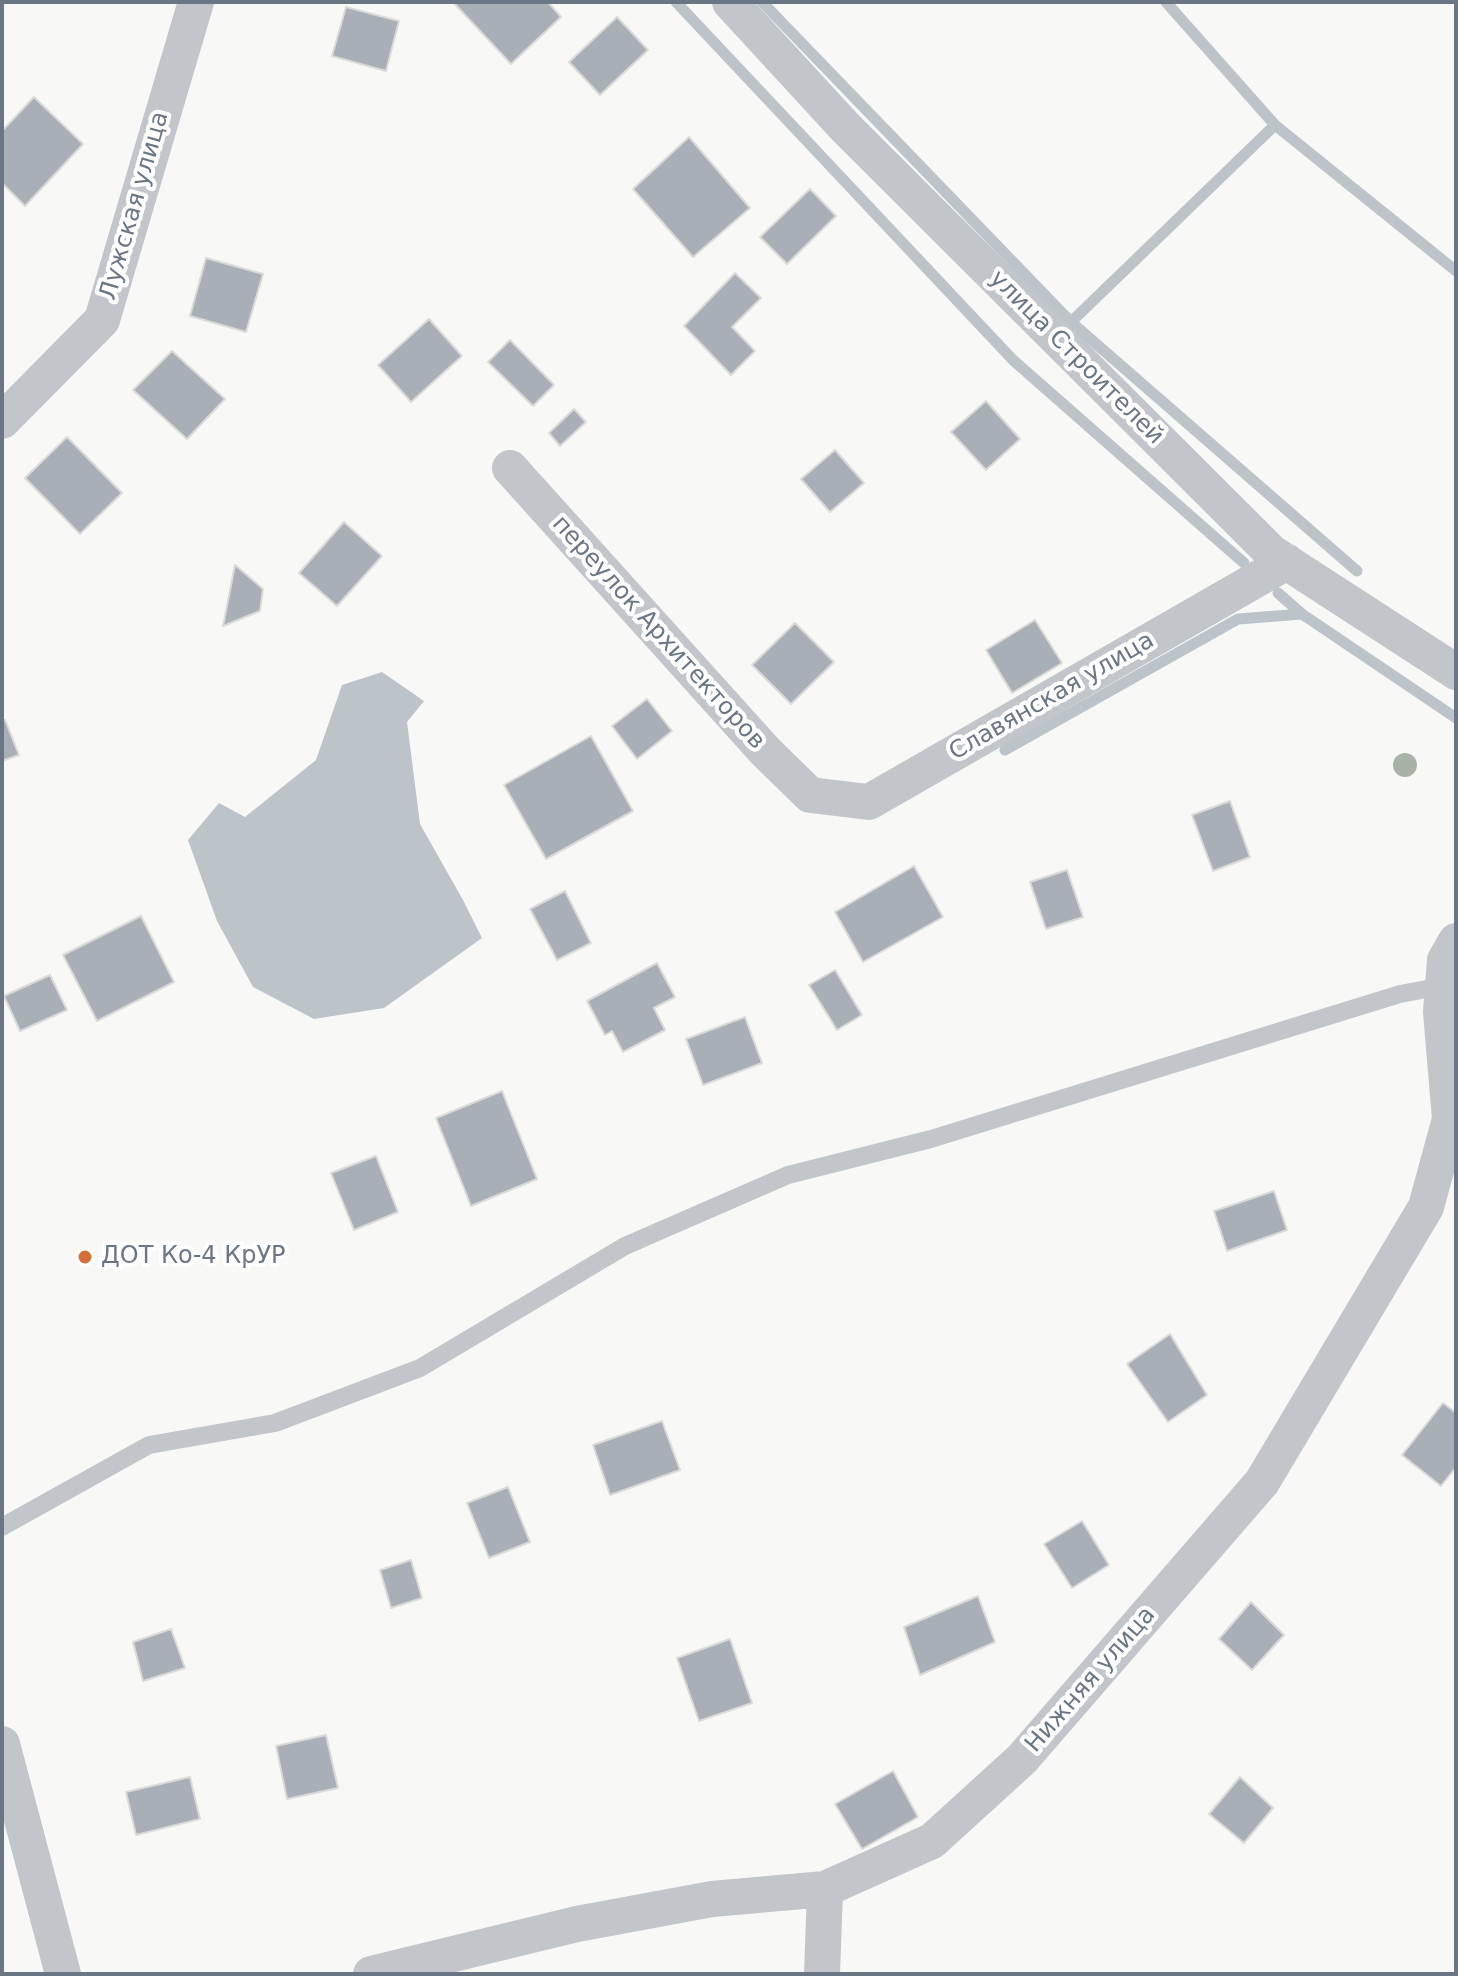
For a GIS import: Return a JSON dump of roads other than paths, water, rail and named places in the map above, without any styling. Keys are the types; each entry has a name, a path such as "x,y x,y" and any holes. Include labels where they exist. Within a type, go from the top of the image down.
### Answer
{"street":[{"name":"Лужская улица","path":"2,421 102,320 196,2"},
{"name":"улица Строителей","path":"730,2 845,127 1271,552 1456,672"},
{"name":"переулок Архитекторов","path":"510,468 765,751 810,795"},
{"name":"Славянская улица","path":"810,795 869,802 1287,562"},
{"name":"Нижняя улица","path":"371,1974 577,1924 712,1899 825,1889 932,1841 1022,1759 1262,1482 1426,1207 1450,1119 1441,1012 1445,960 1456,941"},
{"path":"2,1744 63,1974"},
{"path":"822,1974 825,1889"}],"lane":[{"path":"2,1527 149,1445 275,1423 420,1368 625,1246 788,1175 931,1139 1400,994 1443,986"}],"waterway":[{"path":"676,2 1013,360 1244,563"},
{"path":"762,2 1071,322 1357,571"},
{"path":"1166,2 1275,125 1456,271"},
{"path":"1071,322 1275,125"},
{"path":"1278,593 1302,614 1456,718"},
{"path":"1005,750 1238,619 1302,614"}],"place":[{"name":"ДОТ Ко-4 КрУР","path":"85,1257"}]}
